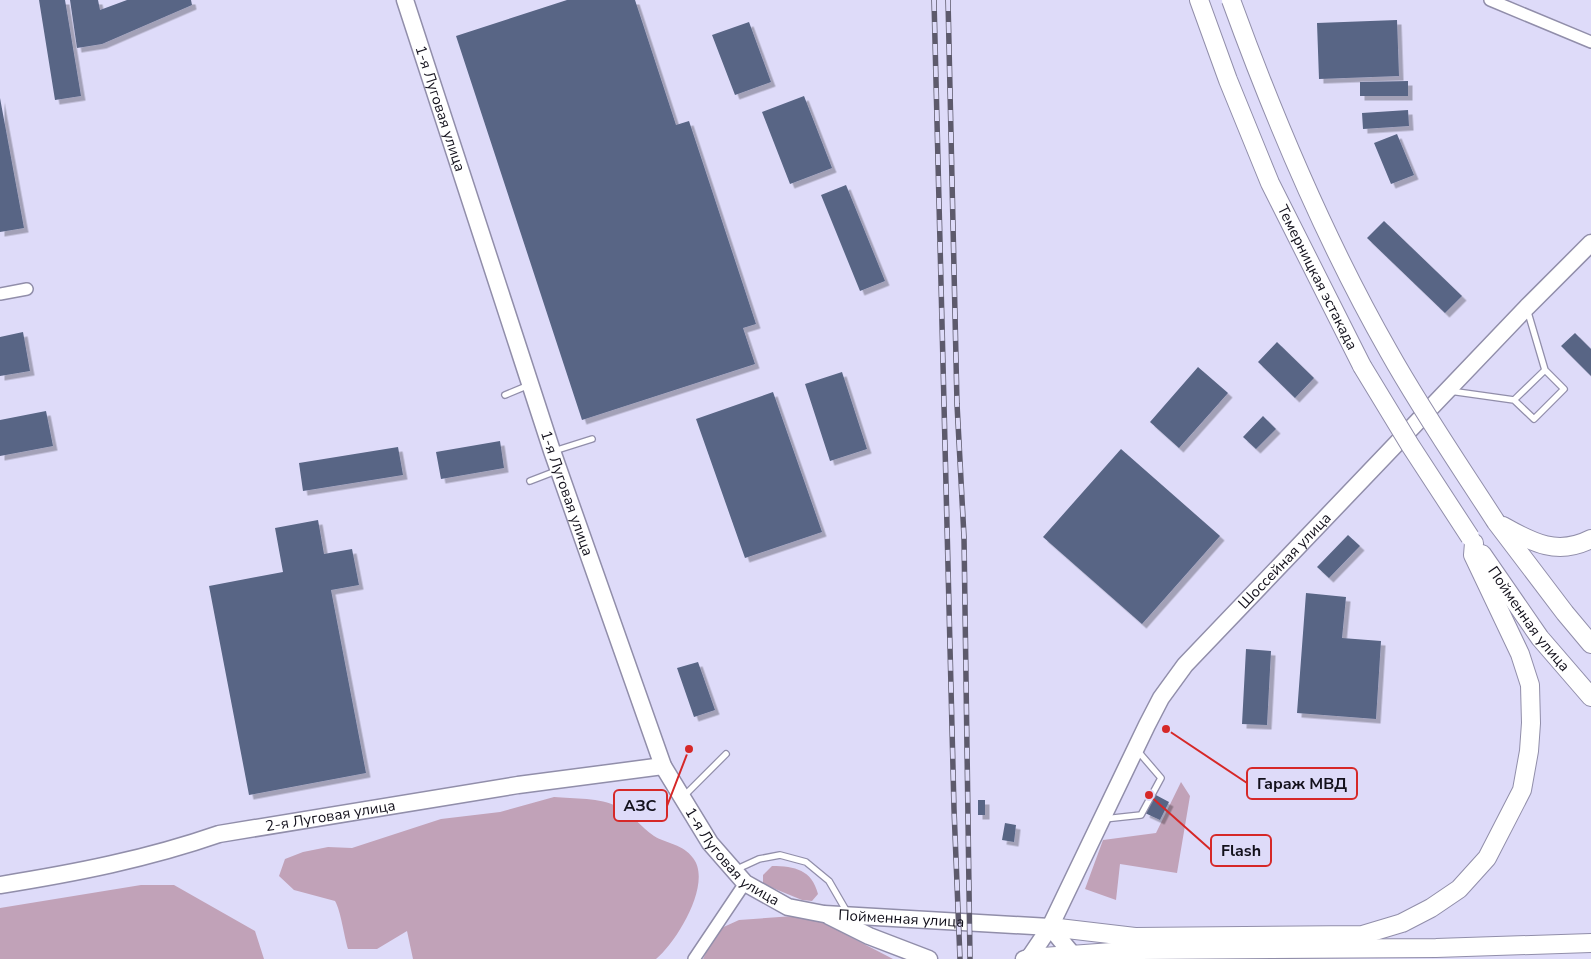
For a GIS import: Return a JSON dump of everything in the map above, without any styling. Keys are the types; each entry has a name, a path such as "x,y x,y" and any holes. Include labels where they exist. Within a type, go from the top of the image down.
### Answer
{"main road":[{"name":"1-я Луговая улица","path":"405,0 529,385 663,766 710,843 745,883 788,907 824,914"},
{"name":"Темерницкая эстакада","path":"1199,0 1228,80 1270,183 1306,258 1362,366 1410,446 1472,540"},
{"name":"Темерницкая эстакада","path":"1231,0 1297,170 1332,244 1389,352 1435,429 1496,522"},
{"name":"Шоссейная улица","path":"1050,927 1161,698 1185,665 1527,307 1591,244"},
{"name":"Пойменная улица","path":"1496,522 1564,613 1591,644"},
{"path":"1496,522 1532,542 1554,548 1578,546 1591,539"},
{"name":"Пойменная улица","path":"1472,540 1540,638 1591,697"},
{"path":"1050,927 1135,937 1362,935 1402,923 1431,908 1459,889 1487,858 1522,790 1529,751 1531,723 1530,685 1520,654 1473,555 1472,540"},
{"name":"2-я Луговая улица","path":"0,885 84,871 172,850 219,834 518,785 663,766"},
{"name":"Пойменная улица","path":"824,914 1050,927"},
{"name":"Пойменная улица","path":"824,914 869,936 929,959"},
{"path":"1050,927 1073,955"},
{"path":"1027,958 1050,927"},
{"path":"1027,958 1140,950 1436,948 1591,942"}],"street":[{"path":"1490,0 1591,42"},
{"path":"0,294 27,289"},
{"path":"694,959 745,883"}],"lane":[{"path":"1448,390 1514,400 1534,419 1564,389 1545,370 1527,307"},
{"path":"1514,400 1545,370"},
{"path":"505,395 529,385"},
{"path":"552,451 592,439"},
{"path":"530,481 558,470"},
{"path":"1102,819 1141,815 1161,778 1136,748"},
{"path":"682,798 726,754"},
{"path":"734,870 759,859 780,855 806,862 829,881 848,914"}],"shaded area":[{"path":"1181,782 1190,796 1177,873 1120,864 1116,900 1085,889 1103,840 1156,833"},
{"path":"554,797 595,800 618,807 628,813 654,836 680,847 693,858 698,869 698,882 690,912 673,940 656,959 413,959 407,931 377,949 348,949 335,901 294,890 279,876 285,859 303,852 328,847 352,848 441,819 500,812"},
{"path":"772,866 788,867 801,871 812,880 818,894 812,901 802,900 763,884 763,875"},
{"path":"141,885 174,885 255,931 264,959 0,959 0,908"},
{"path":"808,915 893,959 703,959 717,930 739,920"}],"building":[{"path":"39,0 65,0 81,96 55,100"},
{"path":"70,0 98,0 100,10 127,0 191,0 192,5 102,44 77,48"},
{"path":"567,0 635,0 676,125 689,121 756,324 743,328 755,364 582,420 456,36"},
{"path":"1397,20 1399,76 1319,79 1317,23"},
{"path":"749,22 771,82 735,95 712,35"},
{"path":"1408,81 1408,96 1360,96 1360,82"},
{"path":"804,96 832,168 790,184 762,112"},
{"path":"0,98 24,228 0,232"},
{"path":"1408,110 1409,126 1363,129 1362,113"},
{"path":"1397,134 1414,175 1391,184 1374,143"},
{"path":"846,185 885,281 860,291 821,195"},
{"path":"1384,221 1462,296 1445,313 1367,238"},
{"path":"23,332 30,371 0,376 0,337"},
{"path":"1575,333 1591,349 1591,376 1561,346"},
{"path":"1277,342 1314,378 1295,398 1258,362"},
{"path":"1198,367 1228,393 1179,448 1150,422"},
{"path":"842,372 867,449 830,461 805,384"},
{"path":"773,392 822,532 745,558 696,419"},
{"path":"46,411 53,446 0,456 0,420"},
{"path":"1263,416 1276,429 1256,449 1243,437"},
{"path":"500,441 504,468 441,479 436,452"},
{"path":"398,447 403,475 303,491 299,463"},
{"path":"1121,449 1220,536 1142,624 1043,537"},
{"path":"318,520 324,554 352,549 359,585 331,590 366,773 249,795 209,586 283,572 275,528"},
{"path":"1348,535 1360,546 1329,578 1317,567"},
{"path":"1306,593 1346,597 1342,638 1381,641 1376,719 1297,713"},
{"path":"1246,649 1271,651 1267,725 1242,724"},
{"path":"698,662 715,710 694,717 677,668"},
{"path":"1154,794 1169,802 1160,820 1145,813"},
{"path":"978,800 985,800 985,815 978,815"},
{"path":"1005,823 1016,825 1014,842 1002,840"}],"railway":[{"path":"934,0 954,809 960,959"},
{"path":"948,0 957,404 964,537 970,959"}],"place":[{"name":"Гараж МВД","path":"1166,729"},
{"name":"АЗС","path":"689,749"},
{"name":"Flash","path":"1149,795"}]}
